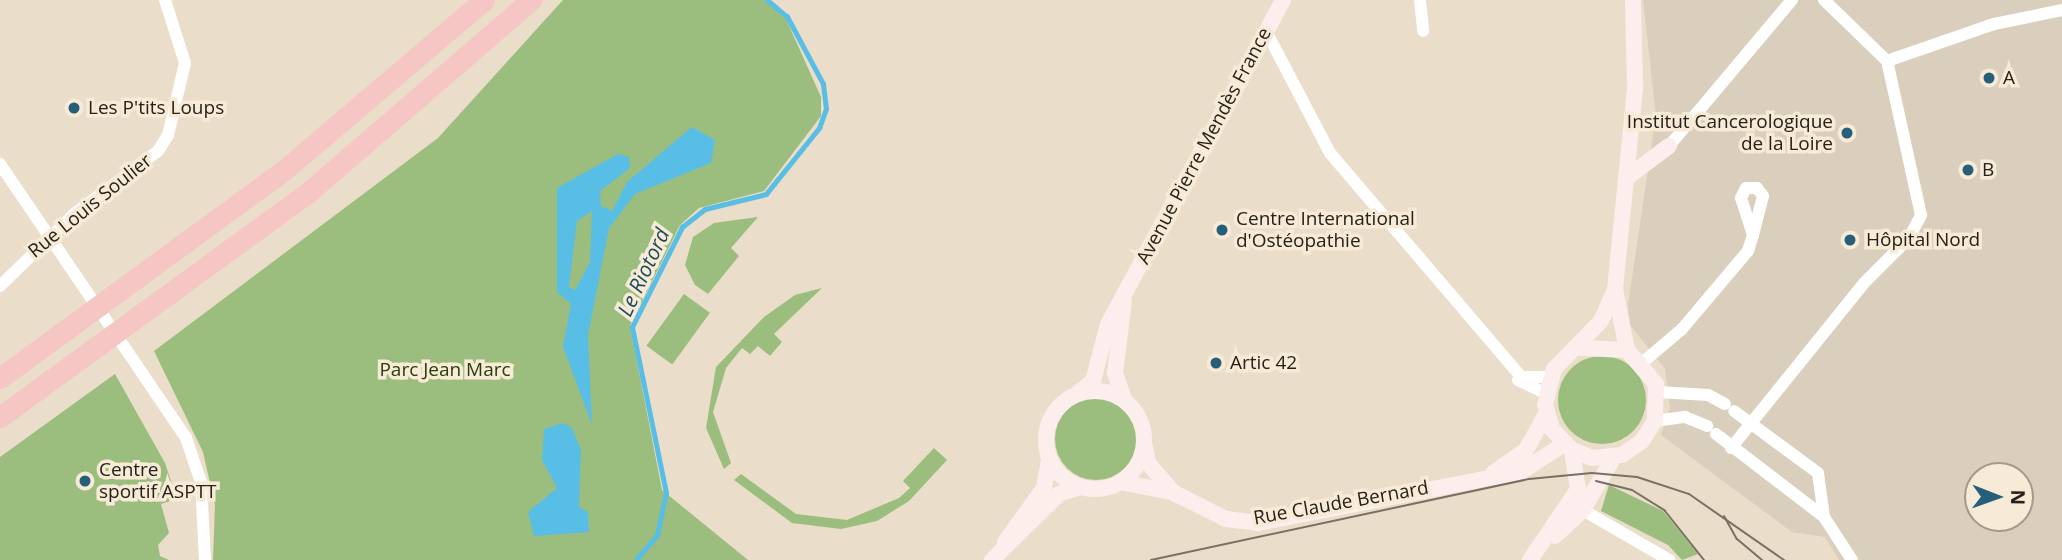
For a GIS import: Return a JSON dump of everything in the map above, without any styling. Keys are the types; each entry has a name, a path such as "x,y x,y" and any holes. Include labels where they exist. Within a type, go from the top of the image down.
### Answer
{"highway":[{"path":"0,377 283,171 484,0"},
{"path":"0,417 311,190 531,0"}],"street":[{"name":"Rue Louis Soulier","path":"0,286 48,240 158,151 168,135 184,63 165,0"},
{"name":"Avenue Pierre Mendès France","path":"1079,392 1096,376 1108,324 1283,0"},
{"path":"1420,0 1423,31"},
{"path":"1627,350 1615,289 1629,176 1633,0"},
{"path":"1629,176 1669,146 1792,0"},
{"path":"1731,448 1864,283 1909,238 1921,215 1887,61 1824,0"},
{"path":"1887,61 1994,24 2062,10"},
{"path":"1265,31 1330,153 1525,380 1550,377"},
{"path":"0,164 67,270 146,379 197,466 205,560"},
{"path":"1643,362 1682,329 1748,251 1753,235"},
{"path":"1577,506 1580,473 1568,447 1546,414 1545,393 1550,377 1581,348 1615,289"},
{"name":"Avenue Pierre Mendès France","path":"1124,399 1115,373 1125,293"},
{"path":"1535,554 1577,506 1614,457 1642,441 1655,421 1658,392 1643,362 1627,350 1581,348"},
{"path":"1516,370 1521,385 1545,393"},
{"path":"995,557 1044,488 1049,457 1048,426 1079,392 1102,390 1124,399 1139,417 1144,442 1137,466 1120,482"},
{"path":"1658,392 1708,395 1729,407 1818,473 1824,517"},
{"name":"Rue Claude Bernard","path":"1490,475 1526,450 1546,414"},
{"path":"1655,421 1685,416 1712,430 1731,448 1824,517 1852,560"},
{"name":"Rue Claude Bernard","path":"1144,442 1148,463 1174,492 1226,519 1258,523 1490,475 1521,472 1568,447"},
{"path":"1568,447 1614,457"},
{"path":"1049,457 1062,477 1080,487"},
{"path":"995,557 1059,494 1080,487 1140,481 1174,492"},
{"path":"1577,506 1669,560"}],"shaded area":[{"name":"Hôpital Nord","path":"1643,0 2062,0 2062,560 1839,560 1825,537 1792,532 1661,435 1670,408 1665,369 1630,325 1628,305 1656,116"}],"green space":[{"name":"Parc Jean Marc","path":"563,0 764,0 786,19 821,97 821,116 764,191 699,208 680,225 630,326 662,490 748,560 213,560 215,505 203,452 154,351 438,138"},
{"path":"758,217 731,248 739,256 708,294 695,285 685,265 693,237 714,223"},
{"path":"822,288 774,334 782,342 770,356 758,346 750,354 742,348 726,368 713,412 731,463 724,469 706,428 716,367 764,317 795,295"},
{"path":"684,294 710,313 672,365 646,346"},
{"path":"1602,356 1619,360 1633,369 1642,383 1646,400 1642,417 1633,431 1619,440 1602,444 1585,440 1571,431 1562,417 1558,400 1562,383 1571,369 1585,360"},
{"name":"Centre sportif ASPTT","path":"115,374 165,463 177,499 161,504 169,533 158,545 160,556 169,560 0,560 0,457"},
{"path":"1096,398 1112,401 1125,410 1134,423 1137,439 1134,455 1125,468 1112,477 1096,480 1080,477 1067,468 1058,455 1055,439 1058,423 1067,410 1080,401"},
{"path":"934,448 947,460 909,501 877,521 841,529 792,523 734,480 741,474 796,514 847,520 899,498 910,488 903,481"},
{"path":"1609,485 1663,511 1698,554 1682,560 1668,545 1601,511"}],"water":[{"path":"692,127 715,140 711,163 635,194 609,228 588,335 592,425 563,347 571,304 557,292 557,188 618,154 629,157 630,168 600,191 601,206 612,211 627,182","holes":["592,211 590,262 575,290 569,287 577,221"]},
{"path":"563,423 572,428 581,450 579,507 588,512 589,532 534,536 528,512 557,488 542,460 544,429"}],"waterway":[{"name":"Le Riotord","path":"636,560 657,535 666,493 632,327 682,227 705,209 766,194 819,128 826,109 823,84 787,17 767,0"}],"tram line":[{"path":"1151,560 1529,479 1592,473 1637,477 1689,494 1784,560"},
{"path":"1596,481 1632,490 1665,511 1704,560"},
{"path":"1724,516 1737,539 1762,560"}],"place":[{"name":"A","path":"1989,78"},
{"name":"Les P'tits Loups","path":"74,108"},
{"name":"Institut Cancerologique de la Loire","path":"1847,133"},
{"name":"B","path":"1968,170"},
{"name":"Centre International d'Ostéopathie","path":"1222,230"},
{"name":"Hôpital Nord","path":"1850,240"},
{"name":"Artic 42","path":"1216,363"},
{"name":"Centre sportif ASPTT","path":"85,481"}]}
